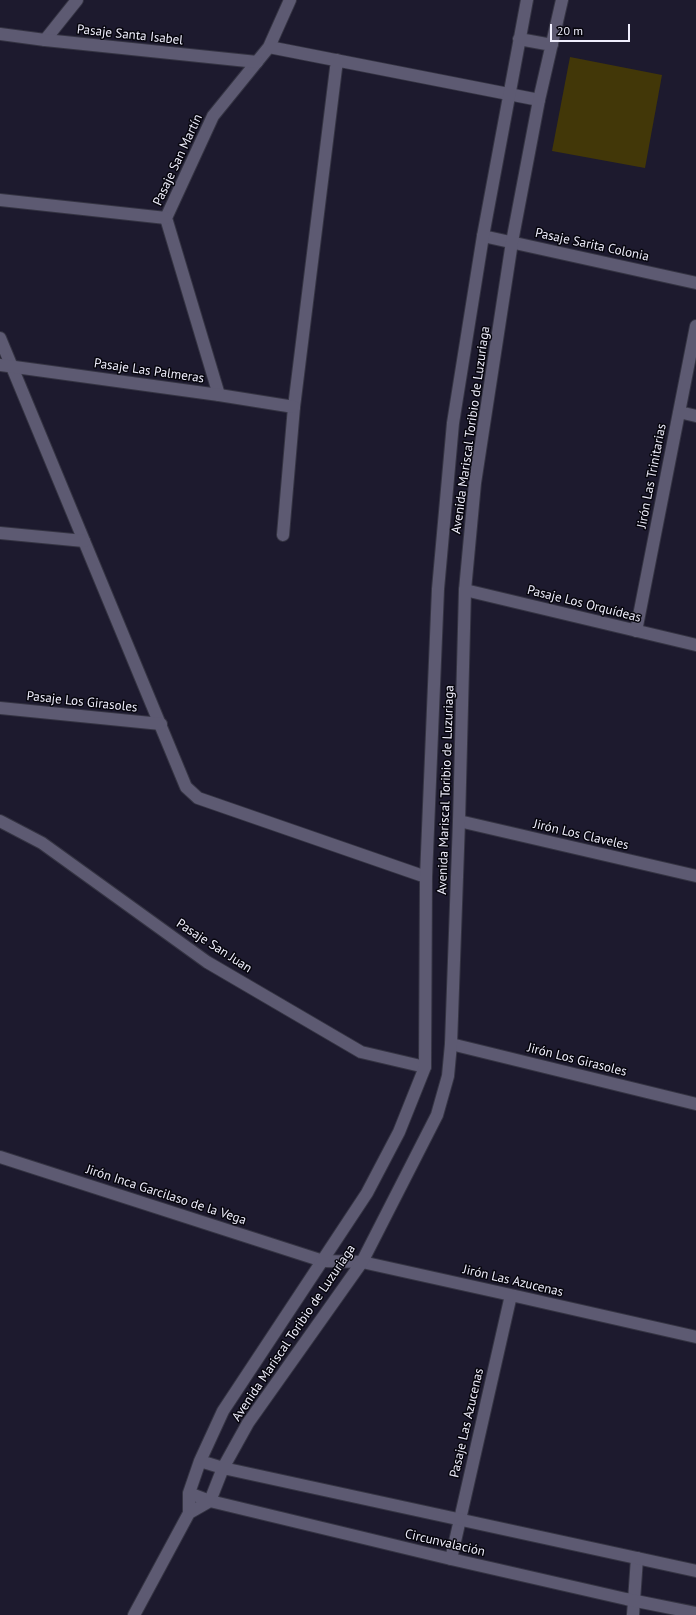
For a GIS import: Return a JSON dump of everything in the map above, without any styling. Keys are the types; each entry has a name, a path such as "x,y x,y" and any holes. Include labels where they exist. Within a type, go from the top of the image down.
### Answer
{"main road":[{"path":"45,40 76,0"},
{"name":"Pasaje San Martín","path":"219,395 166,218 213,116 269,48 290,0"},
{"name":"Avenida Mariscal Toribio de Luzuriaga","path":"134,1615 189,1513 189,1493 200,1461 222,1411 367,1193 396,1139 426,1067 426,878 438,589 454,423 483,236 527,0"},
{"name":"Avenida Mariscal Toribio de Luzuriaga","path":"210,1501 223,1468 248,1423 362,1262 437,1115 448,1076 451,1044 459,821 465,590 475,483 512,242 539,100 562,0"},
{"name":"Pasaje Santa Isabel","path":"0,34 258,62"},
{"path":"519,39 552,45"},
{"path":"269,48 539,100"},
{"path":"283,534 294,407 337,60"},
{"path":"0,200 166,218"},
{"name":"Pasaje Sarita Colonia","path":"483,236 696,283"},
{"name":"Jirón Las Trinitarias","path":"636,631 696,326"},
{"path":"0,338 162,724 186,787 198,798 426,878"},
{"name":"Pasaje Las Palmeras","path":"0,365 219,395 294,407"},
{"path":"679,412 696,416"},
{"path":"0,533 84,541"},
{"name":"Pasaje Los Orquídeas","path":"465,590 696,645"},
{"name":"Pasaje Los Girasoles","path":"0,708 162,724"},
{"name":"Pasaje San Juan","path":"0,821 42,843 208,962 361,1052 426,1067"},
{"name":"Jirón Los Claveles","path":"459,821 696,876"},
{"name":"Jirón Los Girasoles","path":"451,1044 696,1104"},
{"name":"Jirón Inca Garcilaso de la Vega","path":"0,1157 323,1261"},
{"name":"Jirón Las Azucenas","path":"323,1261 362,1262 696,1337"},
{"name":"Pasaje Las Azucenas","path":"451,1559 511,1295"},
{"name":"Circunvalación","path":"200,1461 223,1468 696,1571"},
{"name":"Circunvalación","path":"189,1493 210,1501 451,1559 634,1601 696,1613"},
{"path":"189,1513 210,1501"},
{"path":"633,1615 637,1558"}],"shaded area":[{"path":"570,57 662,75 645,168 552,151"}]}
